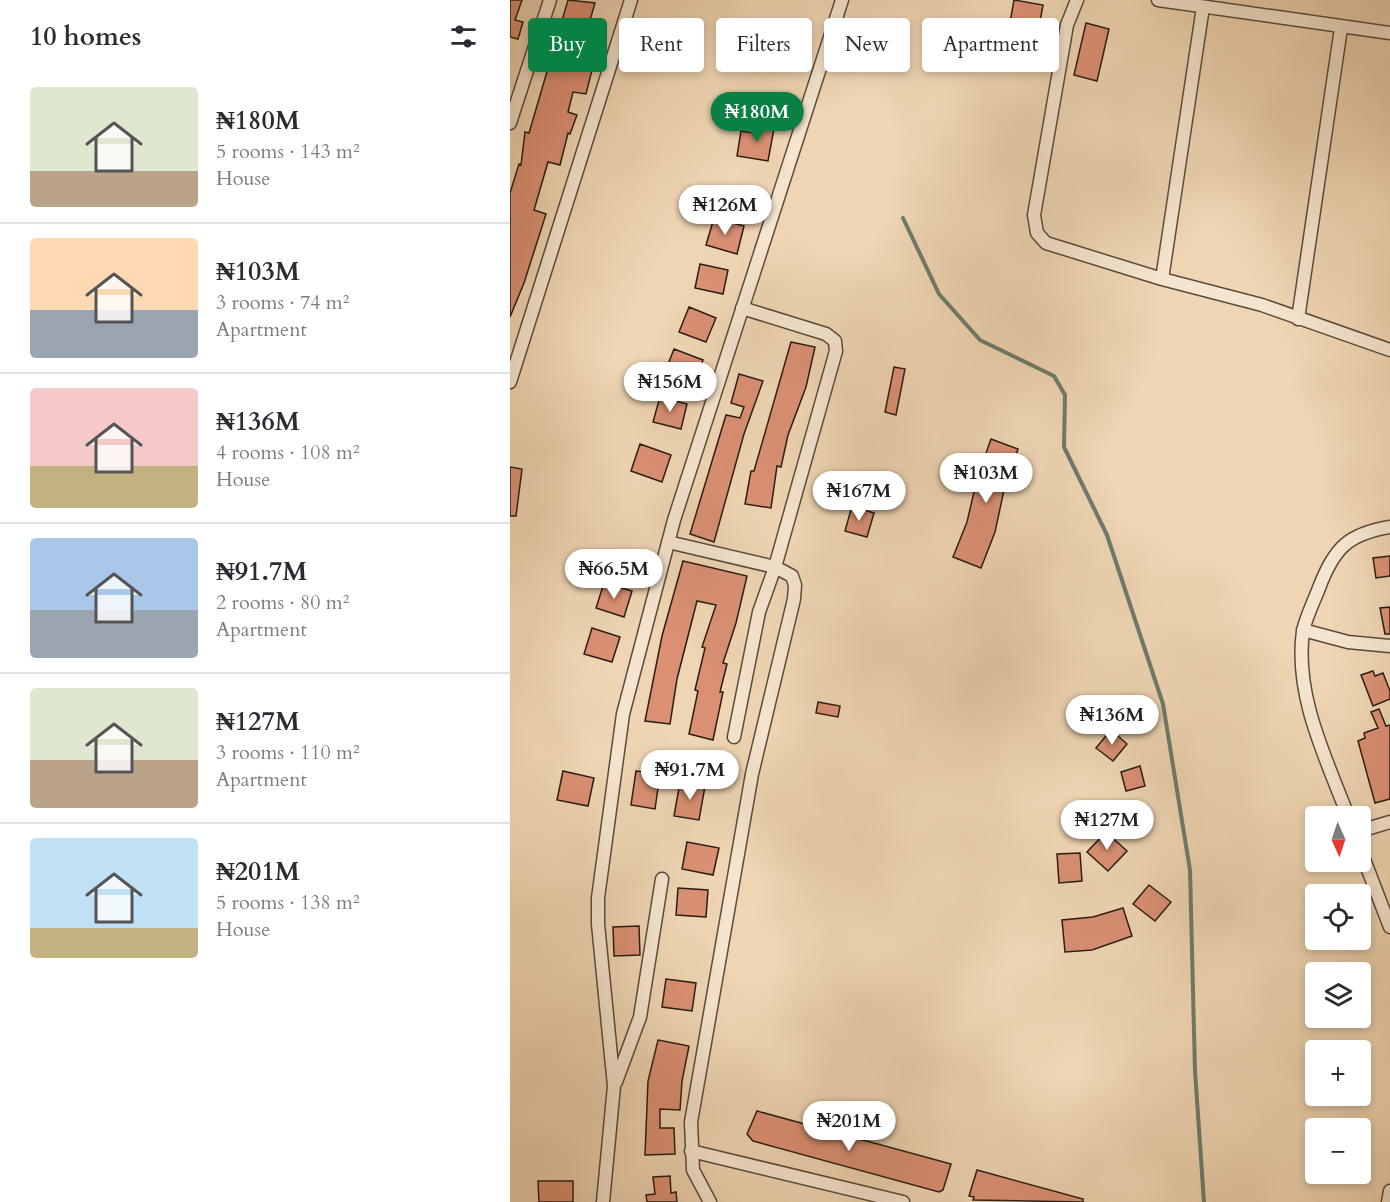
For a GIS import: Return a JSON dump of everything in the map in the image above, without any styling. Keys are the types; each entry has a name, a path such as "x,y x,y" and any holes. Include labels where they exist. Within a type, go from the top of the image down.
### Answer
{"street":[{"path":"510,123 550,0"},
{"path":"510,382 631,0"},
{"path":"603,1202 614,1086 598,924 600,868 623,714 668,542 842,0"},
{"path":"1077,0 1067,25 1034,215 1036,233 1046,243 1162,279 1262,305 1390,350"},
{"path":"1158,0 1341,28 1390,33"},
{"path":"1162,279 1203,7"},
{"path":"1298,319 1341,28"},
{"path":"734,737 759,612 775,567 836,351 835,340 826,334 742,308"},
{"path":"1344,806 1310,715 1305,689 1304,630 1329,562 1346,542 1368,530 1390,527"},
{"path":"668,542 775,567 792,576 795,585 794,598 752,774 692,1122 693,1170 710,1202"},
{"path":"1304,630 1348,642 1390,646"},
{"path":"1371,828 1390,822"},
{"path":"1369,872 1390,927"},
{"path":"614,1086 640,1017 662,879"},
{"path":"691,1151 903,1202"},
{"path":"1388,1202 1390,1191"}],"building":[{"path":"510,0 522,0 515,20 523,22 518,39 510,37"},
{"path":"568,0 595,3 591,18 563,18"},
{"path":"1014,0 1043,5 1041,18 1011,18"},
{"path":"1086,23 1109,29 1097,81 1074,75"},
{"path":"547,72 592,72 586,94 573,92 568,112 577,115 570,134 568,133 560,165 548,162 534,210 546,214 524,283 510,317 510,193 519,164 521,165 525,132 529,133"},
{"path":"763,120 775,123 768,161 737,156 741,131 759,134"},
{"path":"714,218 744,226 737,254 706,245"},
{"path":"700,264 728,270 723,294 695,288"},
{"path":"689,307 716,318 706,342 679,332"},
{"path":"791,342 815,347 806,387 788,435 781,467 777,466 771,508 745,504 751,471 754,471"},
{"path":"674,349 703,360 693,388 663,377"},
{"path":"894,367 905,369 896,415 885,412"},
{"path":"739,374 763,381 744,434 714,542 690,534 726,415 740,418 744,407 731,403"},
{"path":"660,397 687,404 681,429 653,422"},
{"path":"991,439 1018,449 1004,490 995,532 981,568 953,557 967,522 977,479"},
{"path":"640,444 671,455 662,482 631,471"},
{"path":"510,467 522,469 516,516 510,516"},
{"path":"852,506 874,513 867,537 845,531"},
{"path":"1390,556 1390,576 1376,578 1373,558"},
{"path":"683,561 747,576 736,623 723,663 727,664 720,692 723,692 713,740 689,734 698,691 695,690 705,648 702,647 716,605 697,601 677,679 670,724 645,721 662,636"},
{"path":"604,583 632,591 624,617 596,608"},
{"path":"1390,607 1390,634 1385,634 1380,608"},
{"path":"592,628 620,637 612,662 584,654"},
{"path":"1373,671 1375,676 1383,673 1390,691 1390,699 1373,706 1361,675"},
{"path":"818,702 840,706 838,717 816,713"},
{"path":"1379,709 1386,726 1390,725 1390,799 1375,803 1358,741 1365,738 1364,733 1378,728 1371,712"},
{"path":"1111,730 1127,744 1113,761 1096,748"},
{"path":"1140,766 1145,786 1126,791 1121,772"},
{"path":"563,771 594,778 588,806 557,800"},
{"path":"636,771 660,774 655,809 631,805"},
{"path":"680,782 705,786 699,820 674,816"},
{"path":"1106,832 1127,851 1108,871 1087,852"},
{"path":"687,842 719,848 713,875 682,869"},
{"path":"1080,853 1082,881 1059,883 1057,854"},
{"path":"1149,885 1171,902 1155,921 1133,904"},
{"path":"678,888 708,890 706,917 676,915"},
{"path":"1123,908 1132,936 1092,950 1065,952 1062,920 1093,917"},
{"path":"639,926 640,955 614,956 613,927"},
{"path":"666,979 696,983 692,1011 662,1007"},
{"path":"658,1040 689,1046 682,1081 680,1110 660,1109 660,1128 674,1128 675,1154 645,1155 648,1081"},
{"path":"757,1111 951,1164 943,1190 939,1192 753,1141 747,1134"},
{"path":"977,1170 1083,1199 1083,1202 973,1200 974,1197 969,1196"},
{"path":"670,1176 671,1193 676,1192 677,1202 647,1202 646,1195 655,1194 653,1177"},
{"path":"538,1181 573,1181 573,1202 539,1202"}],"waterway":[{"path":"903,218 939,294 980,340 1054,376 1065,395 1064,447 1107,535 1163,704 1190,870 1195,1071 1204,1202"}]}
